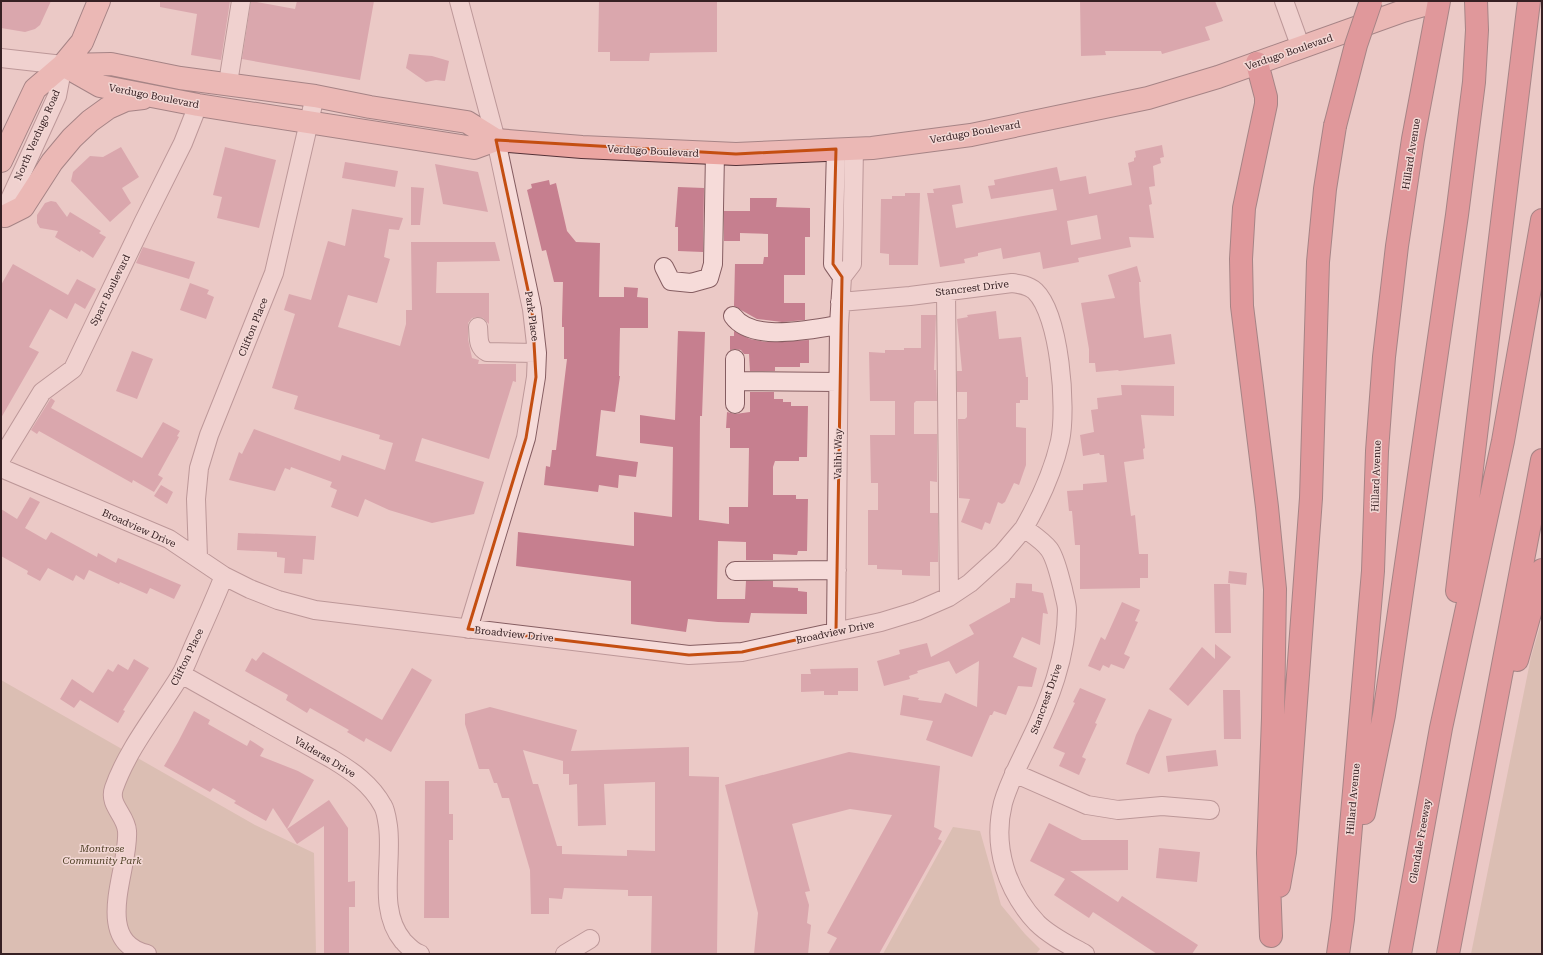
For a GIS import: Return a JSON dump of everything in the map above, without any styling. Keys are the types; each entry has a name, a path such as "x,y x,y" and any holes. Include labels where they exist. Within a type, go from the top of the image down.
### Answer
{"highway":[{"path":"1270,945 1285,852 1297,707 1311,498 1318,262 1325,189 1335,126 1356,45 1371,1"},
{"name":"Hillard Avenue","path":"1338,954 1343,919 1373,571 1377,451 1384,356 1397,246 1413,138 1438,1"},
{"path":"1343,919 1384,715 1455,230 1474,82 1477,30 1476,1"},
{"path":"1441,728 1529,1"},
{"path":"1257,63 1266,97 1266,104 1244,208 1241,259 1242,306 1267,507 1275,589 1274,718 1268,853 1270,945"},
{"path":"1441,728 1503,441 1542,220"},
{"path":"1448,954 1542,460"},
{"path":"1482,776 1511,684 1542,570"},
{"name":"Glendale Freeway","path":"1400,954 1441,728"}],"main road":[{"path":"63,65 82,42 99,1"},
{"name":"Verdugo Boulevard","path":"63,65 100,86 198,105 474,148 496,140 582,147 736,154 872,148 971,136 1148,98 1301,48 1403,11 1438,1"},
{"name":"Verdugo Boulevard","path":"63,65 111,64 180,78 228,83 316,96 370,107 467,122 496,140"},
{"name":"North Verdugo Road","path":"1,161 36,89 63,65"},
{"path":"2,218 23,207 52,162 72,138 90,121 108,108 126,100 154,96"}],"street":[{"path":"228,83 241,1"},
{"name":"Park Place","path":"459,1 496,140 532,309 537,353 536,377 526,438 468,629"},
{"path":"1284,1 1301,48"},
{"path":"1,58 63,65"},
{"name":"North Verdugo Road","path":"2,218 57,96 63,65"},
{"name":"Clifton Place","path":"198,557 196,499 199,468 209,435 274,273 316,96"},
{"name":"Sparr Boulevard","path":"1,459 42,392 73,369 143,223 177,157 198,105"},
{"name":"Valihi Way","path":"836,631 838,382 842,278 833,264 845,148"},
{"path":"664,267 670,281 691,283 709,278 713,264 715,153"},
{"name":"Stancrest Drive","path":"840,302 946,292 1012,283 1024,285 1035,291 1044,305 1052,325 1058,354 1063,406 1060,440 1049,479 1024,528 1049,550 1060,577 1067,609 1064,642 1058,672 1033,735 1014,773 1003,803 1000,818 1000,837 1004,869 1017,898 1038,924 1067,944 1085,954"},
{"path":"946,292 950,597"},
{"path":"733,316 741,325 747,328 772,332 798,331 839,325"},
{"path":"478,327 480,344 482,349 487,352 537,353"},
{"path":"735,359 735,404"},
{"path":"735,381 838,382"},
{"name":"Broadview Drive","path":"1,468 169,540 198,557 224,576 250,589 278,600 315,610 689,655 742,652 917,611 950,597 984,572 1024,528"},
{"path":"735,572 837,570"},
{"name":"Clifton Place","path":"147,954 139,952 127,944 122,937 116,922 127,830 115,804 113,791 130,754 181,674 224,576"},
{"name":"Valderas Drive","path":"181,674 352,770 368,785 384,807 390,839 390,913 395,932 406,945 420,954"},
{"path":"1014,773 1087,805 1118,810 1162,806 1210,810"},
{"path":"565,954 590,939"}],"highlighted area":[{"path":"496,140 736,154 836,149 833,264 842,277 836,631 742,652 689,655 468,629 526,438 536,377 532,309"}],"green space":[{"path":"1542,619 1542,954 1471,954 1531,657"},
{"name":"Montrose Community Park","path":"1,680 255,825 314,853 316,954 1,954"},
{"path":"953,827 980,831 1001,905 1025,934 1040,949 1036,954 883,954"}],"building":[{"path":"1,1 51,1 40,25 35,29 25,32 1,28"},
{"path":"160,1 230,1 221,60 191,55 197,14 160,7"},
{"path":"251,1 295,9 297,1 374,1 360,80 242,59"},
{"path":"599,1 717,1 717,52 650,53 649,61 610,61 610,52 598,52"},
{"path":"1080,1 1215,1 1223,21 1205,27 1210,40 1162,54 1161,51 1105,51 1106,55 1081,56"},
{"path":"409,54 432,56 449,61 445,81 436,80 426,82 406,68"},
{"path":"1162,145 1164,157 1160,158 1161,163 1153,166 1155,186 1149,187 1152,204 1149,205 1154,238 1129,237 1131,247 1078,258 1079,262 1043,269 1040,252 1003,259 1001,248 978,253 978,256 964,259 965,263 940,267 927,193 934,193 933,189 960,185 963,203 952,205 956,228 1057,210 1053,189 991,199 988,186 995,185 994,180 1057,167 1060,181 1086,176 1089,194 1132,185 1128,163 1134,161 1134,158 1136,157 1135,151","holes":["1097,215 1101,239 1071,245 1067,221"]},
{"path":"121,147 139,177 122,188 131,203 110,222 71,181 73,172 90,156 103,157"},
{"path":"225,147 276,160 259,228 217,218 222,197 213,195"},
{"path":"345,162 398,171 395,187 342,178"},
{"path":"435,164 478,172 488,212 443,204"},
{"path":"549,180 550,185 556,183 567,231 576,242 600,243 599,297 624,297 624,287 638,288 637,297 648,298 648,328 620,328 620,376 615,412 601,410 596,456 638,462 636,477 619,475 618,488 599,485 598,492 544,485 546,466 550,467 552,450 556,450 567,359 564,359 564,327 562,327 563,282 554,282 546,250 542,251 527,190 532,188 531,184"},
{"path":"411,187 424,188 420,225 411,225"},
{"path":"678,187 704,188 703,252 678,251 678,227 675,227"},
{"path":"905,193 920,193 918,265 889,265 889,254 880,253 881,199 892,199 892,196 905,196"},
{"path":"750,198 777,198 776,207 810,208 810,237 805,237 805,275 784,275 784,303 805,303 805,320 782,322 757,319 734,306 735,264 763,264 764,257 768,257 768,234 740,233 740,241 724,241 724,211 750,211"},
{"path":"51,201 56,202 67,217 70,212 101,231 99,233 106,237 93,258 55,237 58,231 40,228 37,223 37,215 45,203"},
{"path":"352,209 403,218 399,230 389,229 384,257 390,259 377,303 348,295 338,327 400,346 406,324 406,310 412,310 411,242 495,242 500,261 437,262 436,293 489,293 489,324 483,318 478,317 472,318 468,323 468,339 472,358 479,360 478,364 516,364 516,382 513,381 489,459 422,438 415,461 484,482 474,514 432,523 389,510 365,499 358,517 331,507 337,490 330,487 332,482 291,467 290,470 285,468 275,491 229,480 239,452 242,454 254,429 340,461 342,455 385,470 393,443 379,439 380,435 294,409 298,396 272,388 295,314 284,310 289,294 311,300 328,241 345,246"},
{"path":"143,247 195,262 189,279 136,263"},
{"path":"13,264 68,295 77,279 96,289 85,309 75,303 67,319 50,309 29,347 39,352 1,418 1,285"},
{"path":"1137,266 1141,282 1139,282 1140,302 1144,338 1171,334 1175,364 1119,371 1096,372 1095,363 1089,363 1089,349 1081,303 1115,298 1108,275"},
{"path":"190,283 209,290 207,294 214,297 206,319 180,310"},
{"path":"996,311 999,339 1021,337 1026,377 1028,377 1028,400 1020,400 1020,403 1016,403 1016,427 1026,428 1026,465 1019,485 1014,483 1005,502 1002,504 998,502 990,524 985,522 982,530 961,522 970,499 959,498 958,419 965,419 967,417 967,392 957,392 957,371 962,371 957,319 968,317 967,315"},
{"path":"921,315 936,315 934,370 936,370 937,401 916,401 914,403 914,434 937,434 937,482 930,481 930,513 938,513 938,562 930,562 930,576 902,575 902,570 877,569 877,565 868,565 868,510 878,510 878,483 871,483 870,435 895,435 895,401 870,401 869,352 885,353 885,350 921,348"},
{"path":"678,331 705,332 702,416 700,416 699,520 729,524 729,507 748,507 749,448 730,448 730,428 726,428 727,412 735,414 750,412 750,392 774,392 774,399 783,399 783,402 791,402 791,406 808,406 807,457 799,457 799,461 775,461 773,467 773,495 796,495 796,499 808,499 807,551 798,551 797,555 773,554 773,560 746,560 746,542 718,541 717,599 745,599 746,581 773,581 773,587 798,588 798,591 807,592 807,614 751,613 749,623 688,619 686,632 631,624 631,581 516,566 518,532 634,546 634,512 672,517 673,447 640,443 640,415 675,420"},
{"path":"734,331 750,339 766,342 809,340 809,363 800,363 800,367 775,367 775,371 750,371 749,354 744,354 741,350 730,350 730,336 734,336"},
{"path":"132,351 153,359 137,399 116,391"},
{"path":"1121,385 1174,386 1174,416 1141,415 1145,448 1143,449 1144,459 1124,462 1131,516 1135,515 1139,554 1148,554 1148,578 1140,578 1140,588 1080,589 1080,545 1075,545 1072,511 1069,511 1067,491 1083,490 1083,484 1107,482 1104,455 1100,455 1099,453 1083,456 1080,435 1094,432 1091,410 1098,409 1097,398 1122,395"},
{"path":"51,398 55,401 51,408 142,458 163,422 180,431 177,436 179,437 158,475 163,478 154,492 133,480 132,483 39,431 37,434 31,430"},
{"path":"161,485 173,492 167,504 154,496"},
{"path":"30,497 40,502 25,528 46,540 51,532 97,557 98,553 116,563 118,558 181,585 174,599 150,588 147,594 120,582 119,584 89,570 84,580 76,575 73,581 48,568 40,581 27,574 28,571 1,556 1,509 17,519"},
{"path":"238,533 316,536 314,560 303,559 302,574 284,573 285,558 277,557 277,552 237,550"},
{"path":"1229,571 1247,573 1246,585 1228,583"},
{"path":"1016,583 1032,584 1032,591 1043,593 1048,614 1043,613 1040,645 1022,637 1013,657 1037,668 1032,687 1018,686 1006,715 994,711 992,715 990,715 972,757 926,740 933,721 900,715 903,695 919,698 918,700 941,703 945,693 977,707 979,661 956,674 949,661 917,671 918,673 909,676 910,679 884,686 877,661 900,654 899,650 927,643 931,657 974,634 969,625 1010,602 1010,598 1015,598"},
{"path":"1214,584 1230,584 1231,633 1215,633"},
{"path":"1122,602 1140,610 1135,621 1138,622 1124,654 1130,657 1124,669 1111,664 1109,668 1103,665 1100,671 1088,666 1101,637 1105,640"},
{"path":"1215,644 1231,657 1188,706 1169,689 1202,647 1215,659"},
{"path":"263,652 382,720 412,668 432,680 391,752 366,738 364,742 347,732 349,730 310,708 307,713 286,700 288,695 245,671 252,658 256,661"},
{"path":"134,659 149,668 123,710 125,711 118,723 80,700 74,708 60,699 72,679 93,693 108,669 113,672 118,664 128,670"},
{"path":"858,668 858,691 838,691 838,695 824,695 824,691 801,692 801,674 811,674 810,669"},
{"path":"1080,688 1106,699 1095,723 1097,724 1082,757 1086,759 1079,775 1059,766 1065,753 1053,748 1075,703 1073,702"},
{"path":"1223,690 1240,690 1241,739 1224,739"},
{"path":"490,707 577,730 571,751 689,747 689,776 719,777 717,954 651,954 652,896 628,896 628,890 564,888 562,899 549,898 549,914 531,914 530,870 509,798 502,798 497,783 494,783 489,769 479,769 465,724 465,714","holes":["523,750 563,761 563,774 569,774 569,785 577,784 578,826 606,825 604,784 655,782 655,851 627,850 627,856 562,854 562,846 557,846 538,784 533,784"]},
{"path":"1149,709 1172,719 1149,774 1126,764 1136,735"},
{"path":"194,711 210,720 208,724 247,746 250,740 264,749 260,756 298,771 314,780 287,829 273,808 266,821 234,803 236,801 213,788 210,792 164,766"},
{"path":"1216,750 1218,766 1168,772 1166,756"},
{"path":"849,752 940,766 934,827 942,831 938,839 942,841 879,954 828,954 837,938 827,933 892,815 850,809 792,824 810,891 805,892 809,905 807,923 811,925 808,954 754,954 758,913 725,785"},
{"path":"425,781 449,781 449,814 453,814 453,840 449,840 449,918 424,918"},
{"path":"329,800 348,828 348,882 355,881 355,907 349,907 349,954 324,954 324,826 297,844 287,829"},
{"path":"1049,823 1082,840 1128,840 1128,870 1070,871 1118,902 1122,896 1198,945 1192,954 1157,954 1093,912 1089,918 1054,895 1065,879 1030,861"},
{"path":"1159,848 1200,852 1197,882 1156,878"}]}
